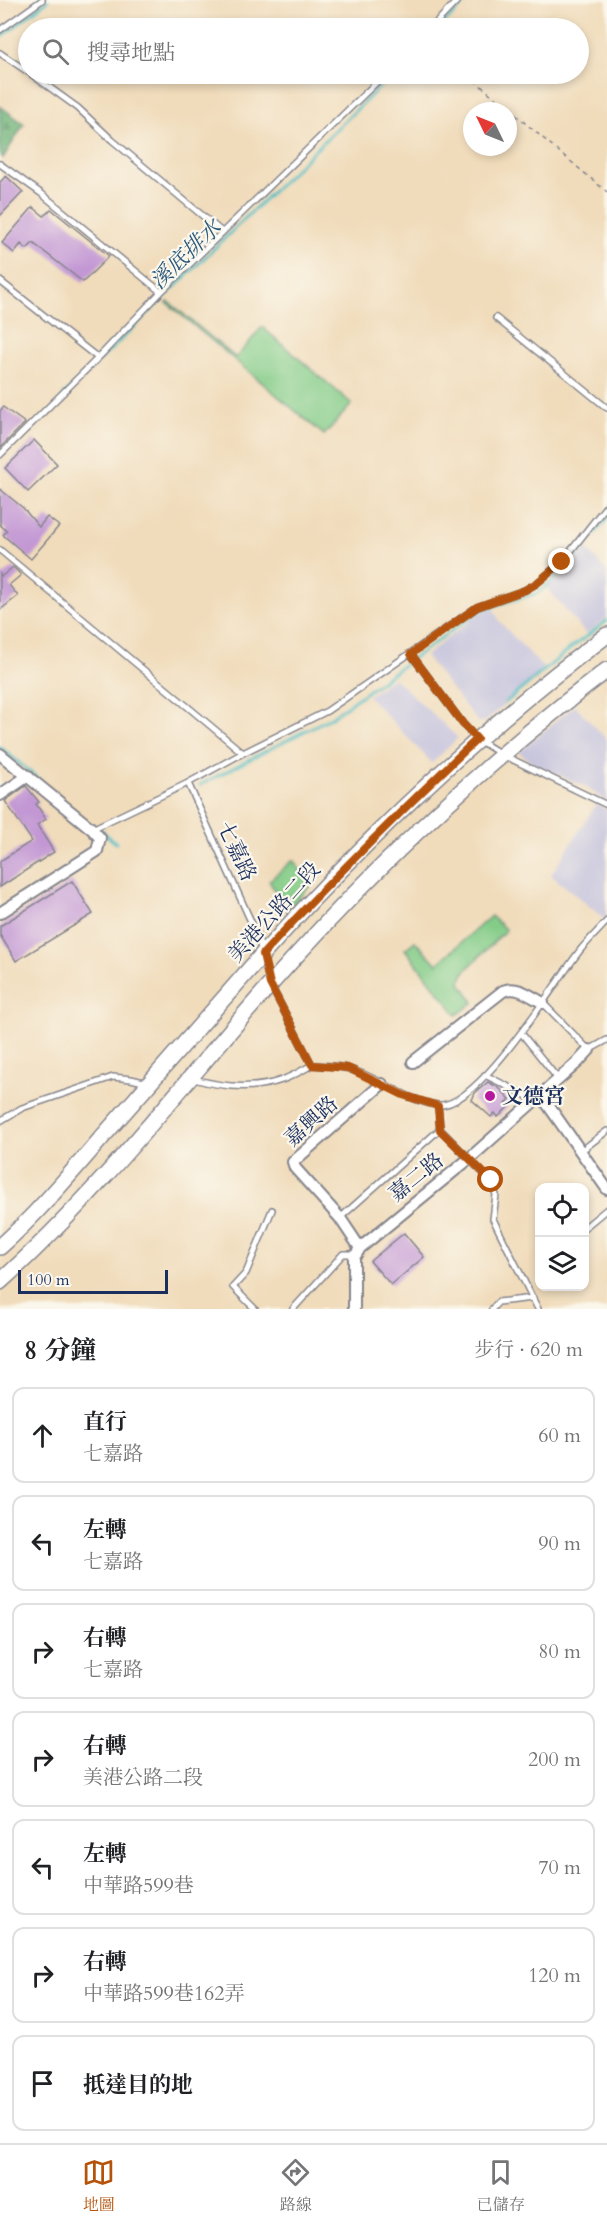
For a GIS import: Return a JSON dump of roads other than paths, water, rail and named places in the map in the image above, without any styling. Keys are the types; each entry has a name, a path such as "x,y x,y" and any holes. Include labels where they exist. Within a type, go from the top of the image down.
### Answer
{"main road":[{"name":"美港公路二段","path":"0,1247 65,1180 263,954 371,840 477,739 564,667 607,635"},
{"path":"0,1282 35,1250 97,1185 270,984 383,865 501,754 607,670"}],"street":[{"path":"0,754 100,838 97,851 0,913"},
{"path":"0,795 28,777"},
{"path":"413,1062 503,991 512,988 519,990 543,1003"},
{"name":"嘉二路","path":"358,1251 470,1158 559,1080 589,1050"},
{"name":"嘉興路","path":"358,1251 340,1218 292,1162 382,1084"},
{"path":"538,1098 581,1151 607,1189"},
{"path":"354,1309 354,1258 358,1251"}],"lane":[{"path":"0,30 42,0"},
{"path":"441,18 458,0"},
{"path":"0,53 18,65"},
{"path":"45,84 78,108 112,140 222,232"},
{"path":"0,455 161,292 375,84"},
{"path":"0,164 42,194 161,292"},
{"path":"0,281 98,358"},
{"path":"496,318 607,408"},
{"path":"92,829 188,783 327,711 477,607 525,590 537,583 562,562 607,505"},
{"path":"0,550 243,753"},
{"path":"411,654 463,724 477,739 501,754 607,805"},
{"name":"七嘉路","path":"188,783 258,937 270,984 312,1065"},
{"path":"189,1078 214,1085 253,1086 282,1080 312,1065 348,1068 403,1095 438,1106 458,1100 485,1075 522,1034 582,948 607,921"},
{"path":"543,1003 589,1050 607,1040"},
{"path":"522,1034 559,1080"},
{"path":"485,1075 538,1098"},
{"path":"0,1121 22,1108 113,1077 131,1078 150,1084"},
{"path":"438,1106 440,1130 491,1180 496,1195 493,1219 538,1309"},
{"path":"340,1218 440,1130"},
{"path":"581,1151 607,1131"},
{"path":"589,1225 607,1209"},
{"path":"255,1309 233,1287 246,1273 272,1210"},
{"path":"293,1309 343,1254 358,1251"},
{"path":"492,1309 498,1302 533,1298"}],"waterway":[{"path":"25,18 48,0"},
{"name":"溪底排水","path":"449,18 468,0"},
{"path":"0,38 18,24"},
{"name":"溪底排水","path":"64,395 383,84"},
{"path":"200,785 330,718 480,610 538,593 564,570 607,519"},
{"path":"505,703 607,621"},
{"path":"0,747 38,779"},
{"path":"97,827 116,843"}],"place":[{"name":"文德宮","path":"490,1096"}]}
